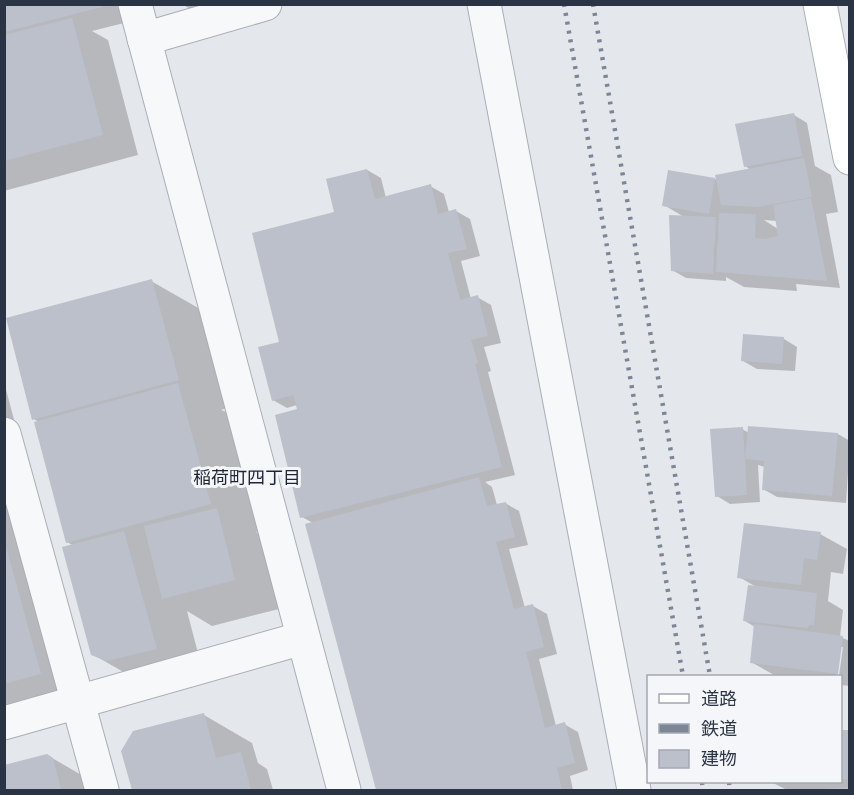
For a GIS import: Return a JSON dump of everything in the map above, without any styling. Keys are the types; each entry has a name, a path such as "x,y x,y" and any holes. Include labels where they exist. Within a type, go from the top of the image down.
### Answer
{"street":[{"path":"135,4 344,790"},
{"path":"144,39 265,4"},
{"path":"484,4 634,790"},
{"path":"820,4 841,66 849,158"},
{"path":"4,434 102,790"},
{"path":"4,723 303,638"}],"building":[{"path":"4,4 102,4 102,7 4,32"},
{"path":"72,18 103,135 4,161 4,35"},
{"path":"794,113 802,156 744,167 735,124"},
{"path":"804,158 812,197 758,207 721,205 715,175"},
{"path":"367,169 375,199 431,184 438,214 456,209 467,249 448,253 460,300 478,295 488,336 471,340 478,363 475,364 502,467 300,518 275,415 297,409 293,395 272,401 258,347 279,342 252,233 334,212 326,179"},
{"path":"668,170 715,178 709,214 662,206"},
{"path":"811,198 827,281 716,272 719,213 756,214 755,238 764,239 778,236 773,205"},
{"path":"669,215 716,217 713,274 671,271"},
{"path":"152,279 179,380 32,420 6,318"},
{"path":"743,334 784,337 782,364 741,361"},
{"path":"178,383 211,504 66,543 34,422"},
{"path":"748,426 838,433 832,496 762,490 764,461 745,459"},
{"path":"743,427 747,495 715,497 710,429"},
{"path":"479,477 487,506 506,502 515,537 496,542 514,609 533,604 544,647 526,652 545,728 565,722 575,763 557,768 562,790 376,790 305,524"},
{"path":"217,508 235,580 162,599 144,526"},
{"path":"744,523 821,532 817,560 804,558 801,585 737,578"},
{"path":"124,531 157,649 107,661 91,655 62,547"},
{"path":"4,539 41,674 4,684"},
{"path":"748,585 817,593 814,625 809,625 808,628 743,621"},
{"path":"754,624 843,636 838,674 750,663"},
{"path":"204,713 216,758 241,752 251,790 132,790 121,751 133,731"},
{"path":"842,730 849,730 850,779 842,780"},
{"path":"47,754 53,758 61,790 4,790 4,765"},
{"path":"850,787 850,790 823,790 823,789"}],"railway":[{"path":"564,4 683,675"},
{"path":"593,4 710,675"},
{"path":"702,783 703,790"},
{"path":"729,783 730,790"}],"district":[{"name":"稲荷町四丁目","path":"247,478"}]}
